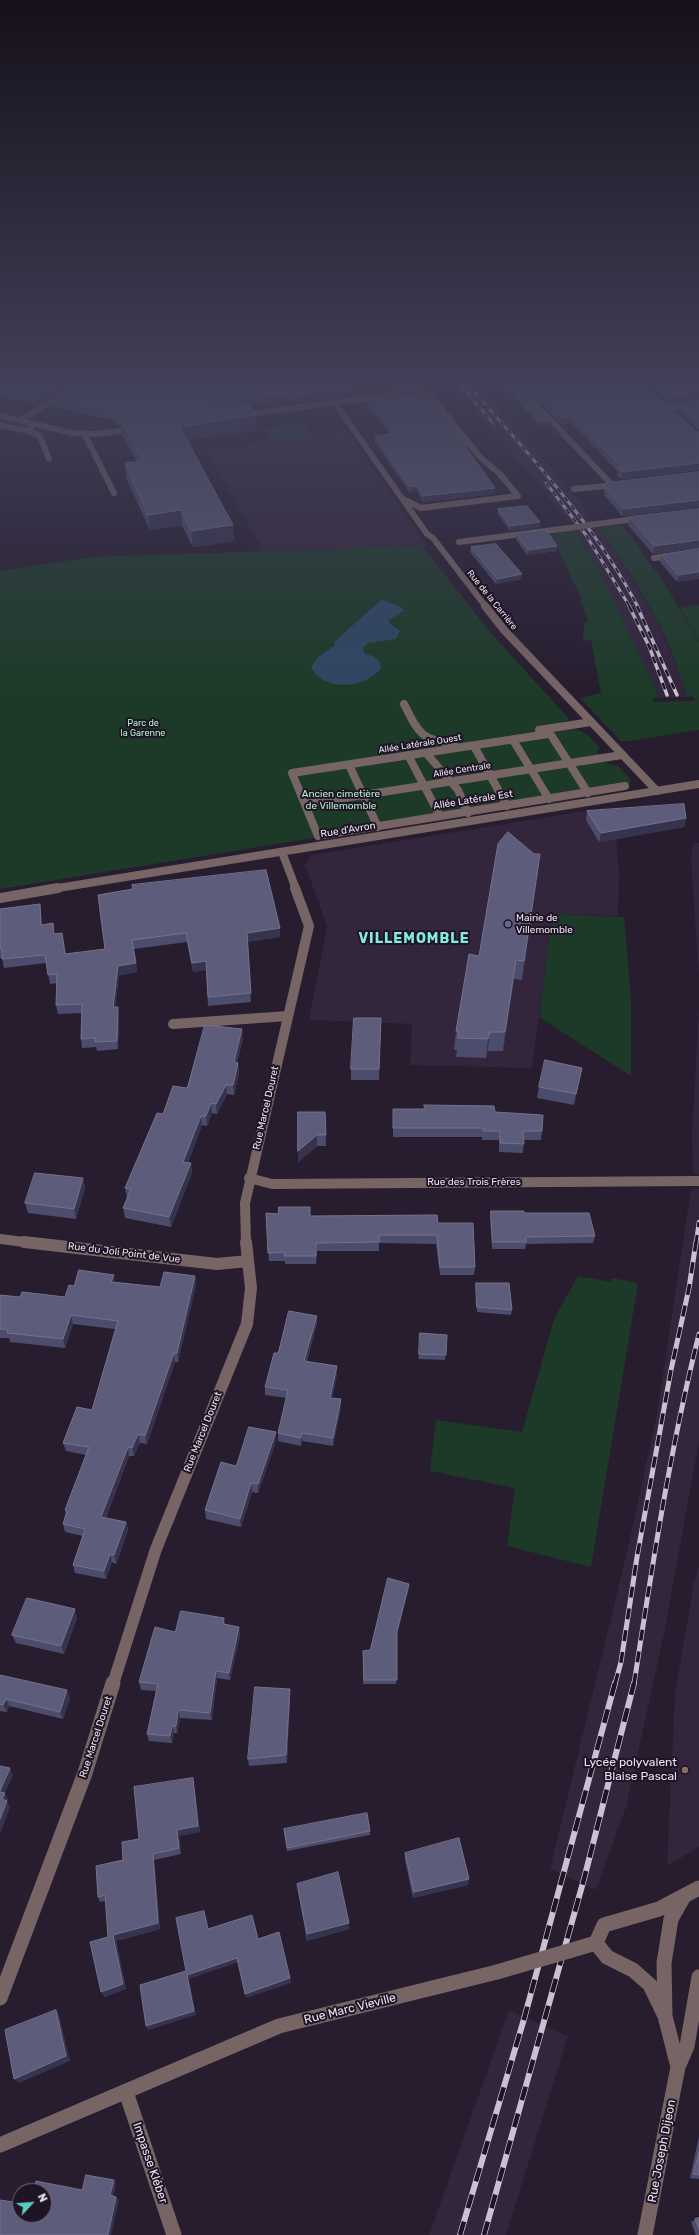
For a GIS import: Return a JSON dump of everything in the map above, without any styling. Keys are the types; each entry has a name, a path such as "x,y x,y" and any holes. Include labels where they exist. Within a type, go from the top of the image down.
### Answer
{"street":[{"path":"110,484 114,493"},
{"name":"Rue de la Carrière","path":"392,484 427,534 433,538 504,630 657,792"},
{"path":"402,499 421,508 518,496 508,484"},
{"path":"574,489 618,484"},
{"path":"459,542 652,517"},
{"path":"654,558 699,552"},
{"path":"404,704 421,735 440,744 591,722"},
{"name":"Allée Latérale Ouest","path":"305,804 292,774 408,755 551,735 569,763"},
{"path":"513,740 549,799"},
{"path":"474,746 507,806"},
{"path":"426,753 458,790 468,813"},
{"path":"408,755 440,816"},
{"name":"Allée Centrale","path":"305,804 622,755"},
{"path":"569,763 588,792"},
{"path":"349,765 378,827"},
{"name":"Rue d'Avron","path":"0,898 699,784"},
{"name":"Allée Latérale Est","path":"305,804 321,836 625,786"},
{"name":"Rue Marcel Douret","path":"0,1998 85,1773 156,1548 248,1324 251,1288 244,1226 245,1203 249,1178 310,926 282,852"},
{"path":"173,1024 288,1016"},
{"name":"Rue des Trois Frères","path":"249,1178 272,1184 699,1181"},
{"name":"Rue du Joli Point de Vue","path":"0,1239 217,1264 248,1261"},
{"path":"665,2016 650,1985 633,1970 608,1957 596,1943 604,1924 659,1909 699,1888"},
{"name":"Rue Joseph Dijeon","path":"678,2067 665,2016 664,1963 672,1919 684,1896"},
{"name":"Rue Marc Vieville","path":"0,2145 279,2026 497,1972 596,1943"},
{"name":"Rue Joseph Dijeon","path":"645,2235 678,2067 687,2046 699,1977"},
{"name":"Impasse Kléber","path":"126,2092 174,2235"}],"shaded area":[{"path":"226,484 384,484 428,546 263,551"},
{"path":"538,484 565,484 569,489 545,492"},
{"path":"571,491 586,510 591,521 570,523 546,494"},
{"path":"598,528 625,567 657,622 682,678 687,697 660,698 651,681 599,570 575,530"},
{"path":"604,808 615,825 619,872 618,916 552,914 532,1068 410,1065 412,1024 309,1020 327,926 305,865 312,855"},
{"path":"693,843 699,843 699,977 691,858"},
{"path":"699,1007 699,1174 693,1174 692,1136"},
{"path":"691,1189 699,1189 699,1441 665,1629 626,1807 596,1890 550,1869 627,1552 657,1414"},
{"name":"Lycée polyvalent Blaise Pascal","path":"699,1566 699,1847 667,1866 675,1693 694,1583"},
{"path":"509,2010 568,2036 506,2235 429,2235"}],"green space":[{"path":"622,525 663,581 699,642 699,730 622,742 580,698 601,693 591,640 583,641 584,623 588,622 579,594 553,538 549,535 575,530 599,570 660,698 652,698 654,702 695,701 693,696 687,697 672,653 638,586 598,528"},
{"name":"Parc de la Garenne","path":"428,546 423,547 490,632 570,720 560,722 566,730 572,729 582,731 589,736 600,748 597,752 603,760 608,764 618,766 631,780 628,787 0,889 0,571 92,557"},
{"path":"699,605 699,641 680,608"},
{"path":"552,914 624,917 631,1001 631,1076 539,1017"},
{"path":"578,1276 611,1282 612,1278 638,1283 591,1567 507,1546 515,1488 430,1471 436,1420 522,1432 554,1319"}],"water":[{"path":"383,600 401,607 404,611 389,620 389,623 400,631 396,639 368,643 363,648 365,654 373,656 380,662 381,668 374,675 355,684 334,684 325,681 317,675 311,667 318,657 335,645 334,642"}],"building":[{"path":"134,484 211,484 233,525 191,531 181,510 148,515"},
{"path":"408,484 492,484 495,488 423,496 418,486 410,487"},
{"path":"608,484 699,484 699,500 623,509 605,488 611,488"},
{"path":"527,506 540,522 510,526 498,509"},
{"path":"699,509 699,540 654,546 630,517"},
{"path":"546,530 557,546 528,550 516,534"},
{"path":"496,544 522,574 497,579 471,547"},
{"path":"699,549 699,572 678,575 661,555"},
{"path":"684,804 686,818 601,833 587,811"},
{"name":"Mairie de Villemomble","path":"508,832 534,854 540,854 524,961 516,960 505,1032 490,1032 488,1039 458,1038 459,1031 456,1031 469,954 479,956 498,844"},
{"path":"266,870 280,928 247,933 251,993 208,997 206,961 192,963 186,933 132,940 136,963 118,966 113,1007 118,1007 117,1041 95,1042 95,1038 81,1039 82,1004 56,1005 57,974 48,975 45,955 2,959 2,949 0,949 0,909 40,904 41,925 53,923 54,934 62,933 65,954 105,949 98,895 133,889 132,885"},
{"path":"354,1018 381,1018 379,1069 351,1069"},
{"path":"205,1025 242,1029 234,1062 238,1063 233,1085 226,1085 216,1104 211,1103 206,1116 201,1116 183,1162 191,1163 169,1217 123,1208 131,1189 125,1188 157,1113 163,1114 173,1086 187,1088"},
{"path":"545,1060 582,1068 576,1094 539,1087"},
{"path":"424,1105 494,1106 495,1112 543,1115 542,1131 523,1131 524,1144 500,1143 500,1131 483,1131 483,1128 393,1128 393,1109 425,1109"},
{"path":"298,1112 325,1112 326,1135 317,1135 298,1151"},
{"path":"35,1173 83,1178 74,1209 25,1203"},
{"path":"279,1207 310,1207 310,1216 437,1215 438,1223 473,1223 475,1267 440,1267 437,1235 379,1235 379,1242 316,1243 316,1256 284,1256 285,1252 268,1253 266,1213 278,1214"},
{"path":"491,1211 524,1211 524,1213 589,1213 595,1236 526,1237 526,1242 493,1242"},
{"path":"79,1270 114,1275 111,1282 160,1287 164,1272 195,1276 177,1353 174,1353 145,1436 138,1434 132,1448 128,1447 101,1517 126,1522 114,1555 110,1554 104,1571 73,1565 85,1529 63,1524 67,1511 65,1510 89,1447 63,1443 77,1407 92,1410 118,1321 71,1315 63,1339 7,1333 8,1330 0,1329 0,1295 20,1297 22,1292 65,1297 69,1285 74,1286"},
{"path":"476,1283 509,1283 512,1310 477,1307"},
{"path":"289,1311 317,1316 304,1361 337,1366 330,1398 341,1399 333,1438 302,1433 301,1438 278,1433 288,1390 265,1387 274,1353 278,1353"},
{"path":"420,1333 447,1335 446,1355 419,1354"},
{"path":"249,1427 276,1432 258,1484 251,1483 240,1519 205,1510 221,1462 236,1466"},
{"path":"388,1578 409,1584 397,1631 397,1680 364,1680 363,1651 370,1650"},
{"path":"27,1598 75,1609 61,1646 12,1635"},
{"path":"181,1611 224,1618 223,1624 239,1627 229,1673 216,1671 210,1713 178,1710 176,1726 172,1726 170,1736 147,1734 158,1684 139,1682 155,1627 175,1632"},
{"path":"0,1675 67,1690 60,1712 6,1699 3,1705 0,1704"},
{"path":"255,1687 290,1689 286,1755 248,1759"},
{"path":"0,1766 10,1768 0,1791"},
{"path":"193,1778 198,1826 177,1830 179,1848 153,1854 158,1923 113,1935 123,1984 101,1992 90,1942 108,1937 105,1895 98,1897 96,1866 123,1860 122,1842 139,1839 134,1787"},
{"path":"0,1792 5,1793 2,1799 7,1801 0,1819"},
{"path":"367,1813 370,1831 287,1848 284,1829"},
{"path":"459,1838 469,1879 414,1892 405,1853"},
{"path":"338,1872 349,1923 307,1934 297,1884"},
{"path":"204,1911 208,1929 252,1915 258,1939 279,1932 290,1978 245,1994 237,1958 187,1975 194,2011 146,2026 140,1985 186,1971 176,1918"},
{"path":"56,2010 66,2056 14,2079 5,2030"},
{"path":"699,2152 699,2175 694,2174"},
{"path":"86,2175 114,2180 110,2195 116,2197 108,2235 0,2235 0,2200 12,2202 12,2223 52,2223 52,2184 82,2190"},
{"path":"36,2181 46,2183 35,2183"},
{"path":"699,2218 699,2229 695,2219"}],"railway":[{"path":"547,484 586,535 630,607"},
{"path":"554,484 601,546 638,607"},
{"path":"629,606 649,646 667,695"},
{"path":"637,606 677,695"},
{"path":"696,1243 699,1222"},
{"path":"615,1684 621,1662 637,1557 671,1370 689,1288 696,1242"},
{"path":"634,1684 670,1464 699,1334"},
{"path":"460,2235 524,2019 615,1683"},
{"path":"484,2235 584,1879 634,1683"}],"place":[{"name":"Mairie de Villemomble","path":"508,924"},
{"name":"Lycée polyvalent Blaise Pascal","path":"685,1770"}],"district":[{"name":"VILLEMOMBLE","path":"414,939"}],"park label":[{"name":"Ancien cimetière de Villemomble","path":"341,800"}]}
